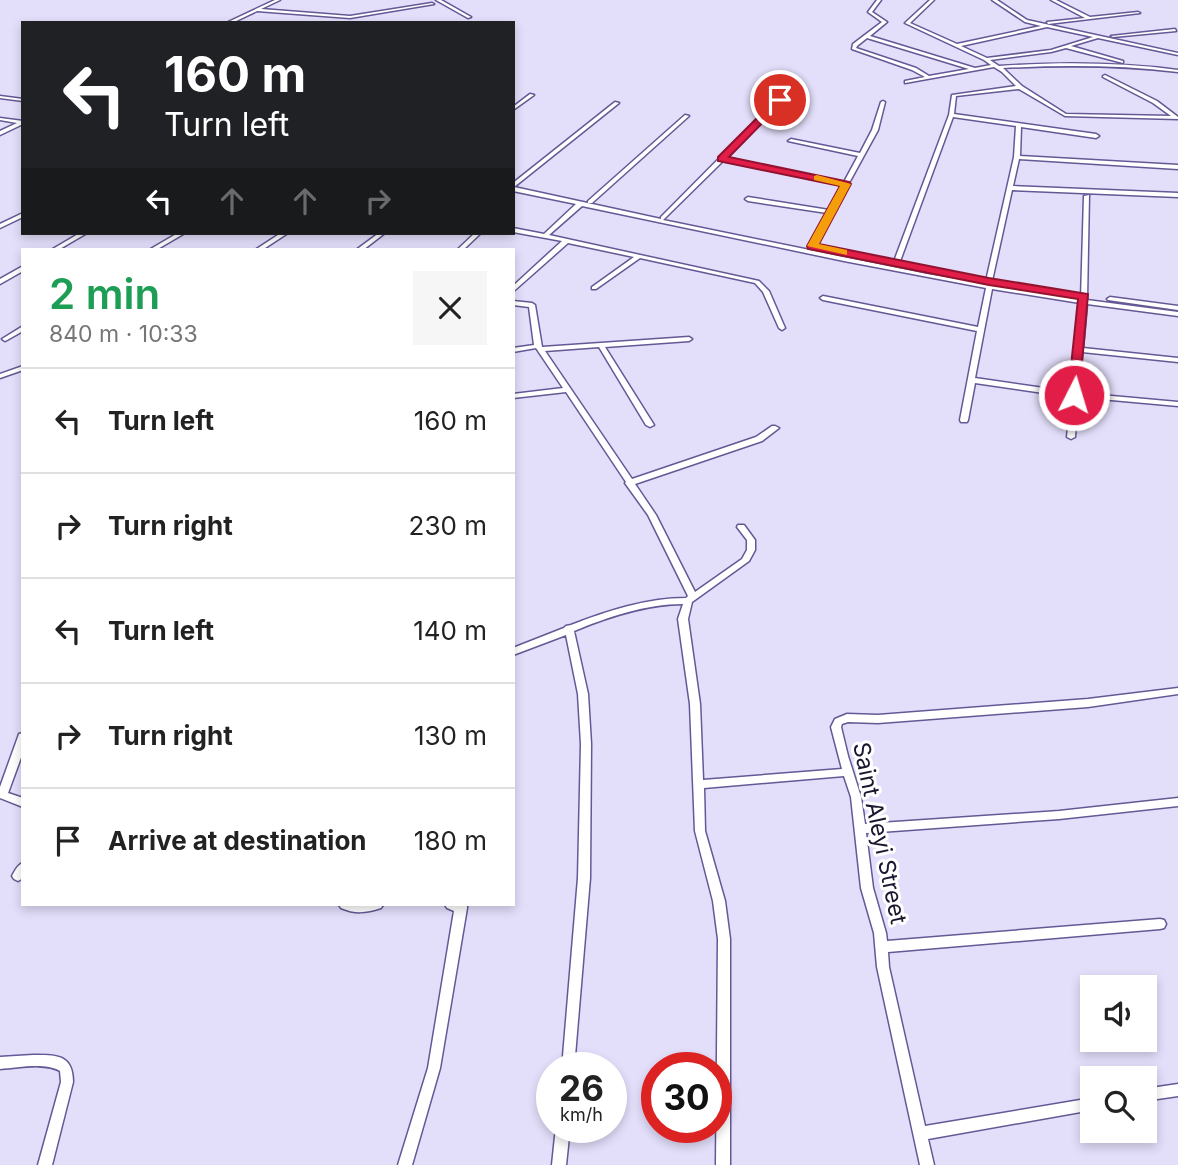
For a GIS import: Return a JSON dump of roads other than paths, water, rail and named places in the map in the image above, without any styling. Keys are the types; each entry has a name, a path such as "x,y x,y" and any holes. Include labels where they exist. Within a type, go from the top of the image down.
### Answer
{"street":[{"path":"232,21 278,0"},
{"path":"438,0 469,17"},
{"path":"879,0 870,12 885,22 855,44 855,49 914,69 929,78"},
{"path":"932,0 906,23 986,59 1020,87 1065,115 1176,118"},
{"path":"994,0 1026,21 1178,54"},
{"path":"1053,0 1091,18"},
{"path":"269,4 323,16"},
{"path":"257,10 323,16 362,15 432,4 388,12"},
{"path":"1039,24 1138,13"},
{"path":"956,46 1046,25"},
{"path":"986,59 1101,37 1175,30"},
{"path":"867,36 974,69"},
{"path":"1065,46 1133,66"},
{"path":"1161,49 1178,48"},
{"path":"907,82 974,69 1041,64 1133,66 1178,71"},
{"path":"1105,76 1155,102 1176,118"},
{"path":"896,264 951,115 956,94 1020,87"},
{"path":"515,108 532,95"},
{"path":"0,97 21,100"},
{"path":"663,218 780,100"},
{"path":"812,246 875,130 883,102"},
{"path":"515,184 617,103"},
{"path":"951,115 1096,136"},
{"path":"590,202 687,116"},
{"path":"0,119 21,122"},
{"path":"0,133 21,122"},
{"path":"964,420 989,284 1017,157 1018,125"},
{"path":"790,141 861,155"},
{"path":"1017,157 1178,166"},
{"path":"722,159 846,184"},
{"path":"515,186 941,275 1178,314"},
{"path":"515,187 580,204 793,245 812,246 941,275"},
{"path":"1010,188 1178,195"},
{"path":"1070,437 1084,299 1087,196"},
{"path":"748,199 831,212"},
{"path":"545,236 580,204"},
{"path":"0,226 21,216"},
{"path":"515,230 757,282 766,291 782,328"},
{"path":"58,248 81,235"},
{"path":"156,248 178,235"},
{"path":"261,248 282,235"},
{"path":"362,248 379,235"},
{"path":"462,248 476,235"},
{"path":"515,287 566,240"},
{"path":"594,288 639,256"},
{"path":"0,282 21,269"},
{"path":"823,298 981,330"},
{"path":"1084,299 1178,308"},
{"path":"515,303 532,305 539,347 652,515 691,599 683,619 695,704 700,831 719,901 724,939 723,1165"},
{"path":"5,339 21,329"},
{"path":"515,350 689,340"},
{"path":"600,345 650,425"},
{"path":"1079,350 1178,360"},
{"path":"0,376 21,370"},
{"path":"971,380 1074,395 1178,404"},
{"path":"515,396 569,390"},
{"path":"629,483 759,439 775,428"},
{"path":"515,651 606,615 667,601 691,599 740,565 749,555 751,540 741,527"},
{"path":"569,628 583,694 586,744 584,878 569,1052"},
{"name":"Saint Aleyi Street","path":"927,1165 883,967 880,933 867,888 856,797 836,727 838,722 847,718 878,719 1041,707 1178,691"},
{"path":"21,742 2,794 21,802"},
{"path":"698,784 848,772"},
{"path":"860,829 1059,815 1178,802"},
{"path":"348,906 369,906"},
{"path":"405,1165 434,1068 457,906"},
{"path":"881,947 1160,924"},
{"path":"0,1063 51,1061 62,1064 65,1068 67,1082 45,1165"},
{"path":"1157,1093 1178,1090"},
{"path":"922,1133 1080,1106"},
{"path":"559,1165 561,1143"}]}
